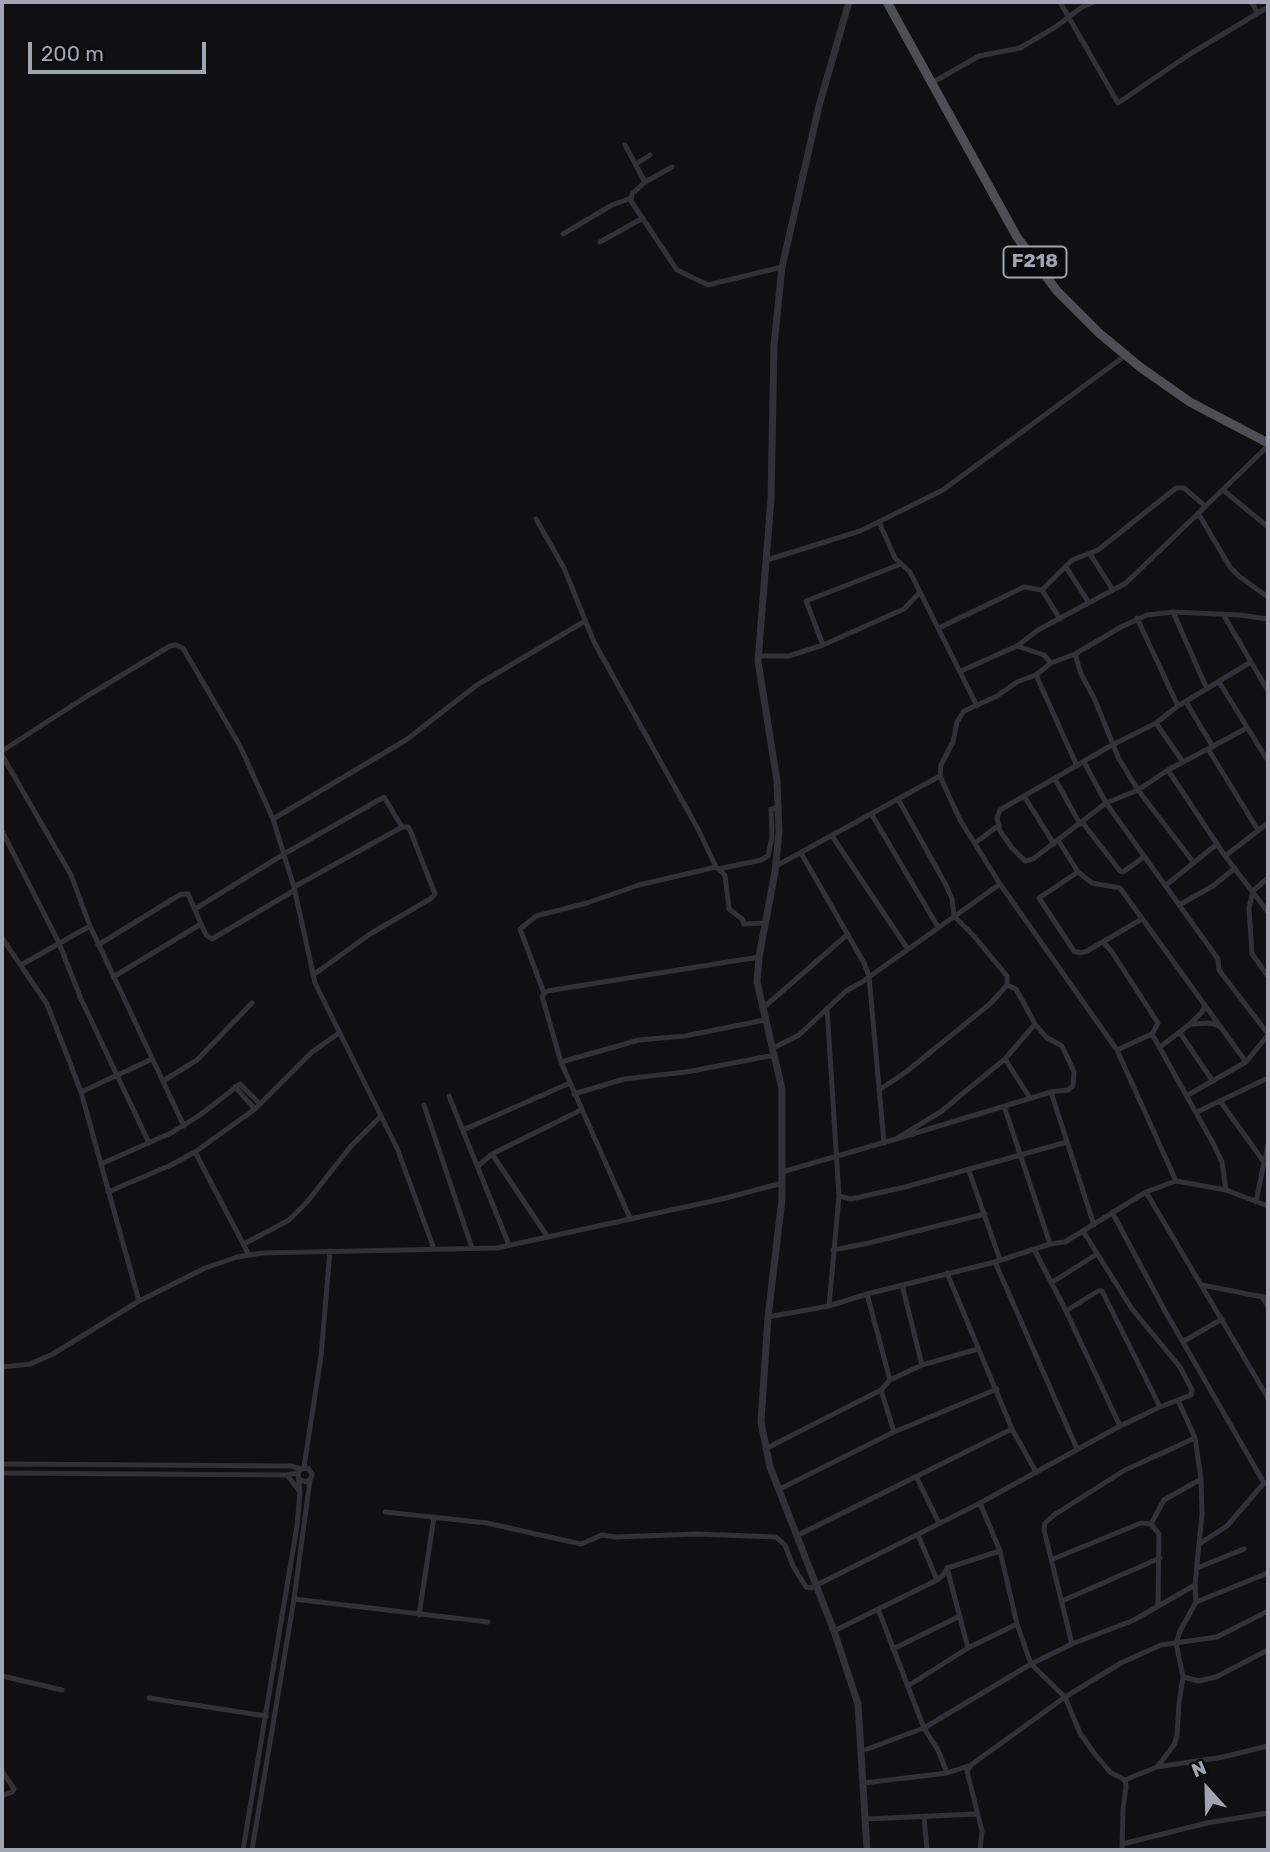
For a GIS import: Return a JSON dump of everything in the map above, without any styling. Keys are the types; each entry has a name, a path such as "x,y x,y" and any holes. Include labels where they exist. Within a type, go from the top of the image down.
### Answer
{"main road":[{"name":"F218","path":"887,2 1017,237 1057,291 1099,333 1190,402 1268,444"}],"street":[{"path":"849,2 819,106 782,267 774,345 771,499 758,656 779,808 776,866 757,982 782,1089 782,1183 768,1317 761,1422 765,1449 778,1490 817,1584 858,1704 867,1850"},
{"path":"1060,2 1118,103 1190,54 1268,7"},
{"path":"930,83 979,57 1020,48 1094,2"},
{"path":"1251,2 1258,13"},
{"path":"625,145 645,182"},
{"path":"636,164 650,155"},
{"path":"563,234 612,205 631,198 645,182 672,167"},
{"path":"631,198 676,268 705,285 782,267"},
{"path":"600,242 643,218"},
{"path":"767,560 860,531 959,480 1126,355"},
{"path":"961,671 1017,646 1038,630 1126,583 1268,444"},
{"path":"1042,590 1078,557 1090,554 1176,488 1184,488 1205,506"},
{"path":"1223,489 1268,527"},
{"path":"1198,513 1230,567 1268,597"},
{"path":"536,519 564,568 585,621 717,868 725,875 729,909 742,919 744,924 766,923"},
{"path":"879,522 895,558 909,570 977,706"},
{"path":"1090,554 1113,590"},
{"path":"823,645 806,601 859,583 901,564"},
{"path":"1066,567 1089,603"},
{"path":"939,628 1024,587 1042,590 1060,619"},
{"path":"758,656 789,656 823,645 904,609 920,592"},
{"path":"1173,612 1207,689"},
{"path":"1176,1181 1117,1050 1000,884 960,820 940,776 941,765 953,742 960,715 964,711 1017,682 1036,675 1051,663 1075,654 1137,618 1173,612 1268,619"},
{"path":"1223,614 1268,691"},
{"path":"1137,618 1178,706"},
{"path":"273,819 406,740 477,685 585,621"},
{"path":"184,1125 113,977 71,875 2,753 84,698 176,645 183,648 240,746 273,819 295,888 313,975 397,1149 433,1249"},
{"path":"1017,646 1044,655 1051,663"},
{"path":"1075,654 1112,745 1138,790 1194,863"},
{"path":"1247,728 1168,770 1138,790 1106,803 1033,859 1025,861 1012,848 999,825 997,818 1000,810 1112,745 1156,723 1178,706 1251,662"},
{"path":"1036,675 1080,764 1218,959 1219,970 1268,1035 1246,1062 1188,1095"},
{"path":"1219,682 1268,761"},
{"path":"1186,702 1258,831"},
{"path":"1156,723 1183,762"},
{"path":"1168,770 1225,856 1268,912"},
{"path":"776,866 940,776"},
{"path":"1055,779 1081,823 1120,871 1123,872 1144,857"},
{"path":"1024,796 1078,872 1095,885 1120,888 1246,1062"},
{"path":"195,909 382,798 402,827"},
{"path":"879,1090 906,1072 991,1003 1007,985 1007,976 954,916 952,899 946,885 898,799"},
{"path":"629,1218 561,1062 542,999 544,993 520,929 536,916 587,903 639,885 761,860 768,856 772,837 771,809 779,808"},
{"path":"872,815 938,927"},
{"path":"1225,856 1268,823"},
{"path":"975,843 999,825"},
{"path":"99,945 181,894 188,894 208,938 216,939 295,888 402,827 408,827 435,894 370,934 313,975"},
{"path":"2,831 59,943 116,1075 149,1143"},
{"path":"832,836 907,948"},
{"path":"1165,886 1217,844"},
{"path":"801,853 864,962 869,976 884,1143"},
{"path":"1178,905 1213,886 1235,869"},
{"path":"1078,872 1039,898 1074,951 1081,953 1104,943 1142,919"},
{"path":"1268,877 1253,891 1249,908 1252,954 1268,976"},
{"path":"574,1094 624,1079 687,1072 774,1052 799,1035 846,991 1000,884"},
{"path":"113,977 201,925"},
{"path":"21,965 90,926"},
{"path":"762,1009 848,934"},
{"path":"2,938 47,1004 80,1093 139,1301"},
{"path":"1104,943 1158,1023 1152,1034 1117,1050"},
{"path":"544,993 759,957"},
{"path":"782,1172 1030,1098 1068,1090 1073,1086 1074,1072 1062,1046 1046,1037 1035,1024 1016,989 1007,985"},
{"path":"163,1081 197,1060 252,1003"},
{"path":"1160,1047 1190,1024 1205,1005"},
{"path":"827,1008 839,1196 829,1306"},
{"path":"561,1062 639,1040 685,1036 765,1020"},
{"path":"1190,1024 1199,1022 1221,1027"},
{"path":"896,1139 942,1111 1005,1059 1035,1024"},
{"path":"108,1192 195,1152 257,1106 312,1052 339,1033"},
{"path":"1180,1033 1212,1080"},
{"path":"1152,1034 1188,1095 1222,1162 1226,1190"},
{"path":"80,1093 152,1059"},
{"path":"1005,1059 1030,1098"},
{"path":"1197,1112 1268,1078"},
{"path":"463,1130 570,1083"},
{"path":"101,1164 184,1125 235,1087 257,1106"},
{"path":"1051,1092 1094,1225"},
{"path":"449,1096 509,1245"},
{"path":"1220,1101 1264,1162"},
{"path":"424,1105 472,1248"},
{"path":"1004,1106 1050,1244"},
{"path":"478,1166 492,1154 581,1110"},
{"path":"244,1244 289,1220 307,1202 351,1146 380,1117"},
{"path":"839,1196 851,1199 969,1171 1067,1142"},
{"path":"1256,1202 1265,1174 1264,1162 1268,1144"},
{"path":"195,1152 249,1255"},
{"path":"492,1154 547,1236"},
{"path":"969,1171 998,1261 1077,1450"},
{"path":"768,1317 829,1306 1065,1242 1146,1192 1176,1181 1226,1190 1268,1206"},
{"path":"2,1367 30,1364 53,1354 139,1301 205,1268 249,1255 509,1245 722,1199 782,1183"},
{"path":"1146,1192 1268,1398"},
{"path":"1112,1212 1266,1483 1227,1526 1199,1544"},
{"path":"833,1250 985,1214"},
{"path":"385,1512 487,1523 581,1544 602,1535 776,1537 785,1545 793,1566 806,1587 811,1588 980,1503 1120,1426 1191,1395 1192,1390 1180,1367 1147,1330 1083,1231"},
{"path":"1034,1249 1120,1426"},
{"path":"243,1850 297,1526 300,1480 307,1456 321,1356 330,1251"},
{"path":"1051,1283 1097,1254"},
{"path":"947,1273 1012,1429 1036,1472"},
{"path":"902,1285 922,1365"},
{"path":"1202,1285 1265,1297 1268,1307"},
{"path":"1066,1311 1102,1291 1160,1407"},
{"path":"867,1294 890,1380"},
{"path":"1184,1341 1222,1320"},
{"path":"765,1449 881,1390 890,1380 922,1365 978,1349"},
{"path":"778,1490 894,1432 997,1389"},
{"path":"881,1390 894,1432"},
{"path":"1157,1767 1174,1745 1177,1735 1183,1678 1176,1643 1196,1602 1195,1585 1202,1514 1201,1479 1195,1438 1178,1400"},
{"path":"796,1536 1012,1429"},
{"path":"1072,1644 1044,1530 1045,1523 1125,1470 1195,1438"},
{"path":"2,1464 291,1466 312,1476 252,1850"},
{"path":"2,1473 287,1475 303,1470"},
{"path":"287,1475 300,1492"},
{"path":"917,1478 939,1523"},
{"path":"1151,1524 1164,1500 1201,1479"},
{"path":"300,1480 310,1480"},
{"path":"980,1503 1000,1551 1017,1624 1031,1664 1065,1696 1080,1733 1094,1754 1110,1772 1125,1780"},
{"path":"419,1615 434,1517"},
{"path":"1053,1559 1141,1523 1151,1524 1160,1534 1158,1606"},
{"path":"918,1535 937,1580"},
{"path":"1197,1569 1244,1549"},
{"path":"834,1631 937,1580 947,1568 1000,1551"},
{"path":"1062,1601 1160,1558"},
{"path":"947,1568 968,1648"},
{"path":"1196,1602 1268,1573"},
{"path":"862,1751 924,1728 1031,1664 1072,1644 1134,1620 1195,1585"},
{"path":"294,1599 488,1622"},
{"path":"877,1609 924,1728 938,1750 947,1773"},
{"path":"980,1850 982,1831 967,1771 982,1755 1065,1696 1121,1663 1161,1645 1217,1637 1268,1611"},
{"path":"893,1649 958,1617"},
{"path":"908,1686 968,1648 1017,1624"},
{"path":"1183,1678 1199,1681 1216,1677 1268,1650"},
{"path":"2,1676 62,1690"},
{"path":"149,1698 266,1716"},
{"path":"1125,1780 1157,1767 1223,1757 1268,1746"},
{"path":"864,1783 947,1773 971,1765"},
{"path":"2,1771 14,1788 12,1792 2,1796"},
{"path":"1125,1780 1122,1847 1207,1823 1268,1813"},
{"path":"866,1819 976,1814"},
{"path":"924,1817 927,1850"}]}
